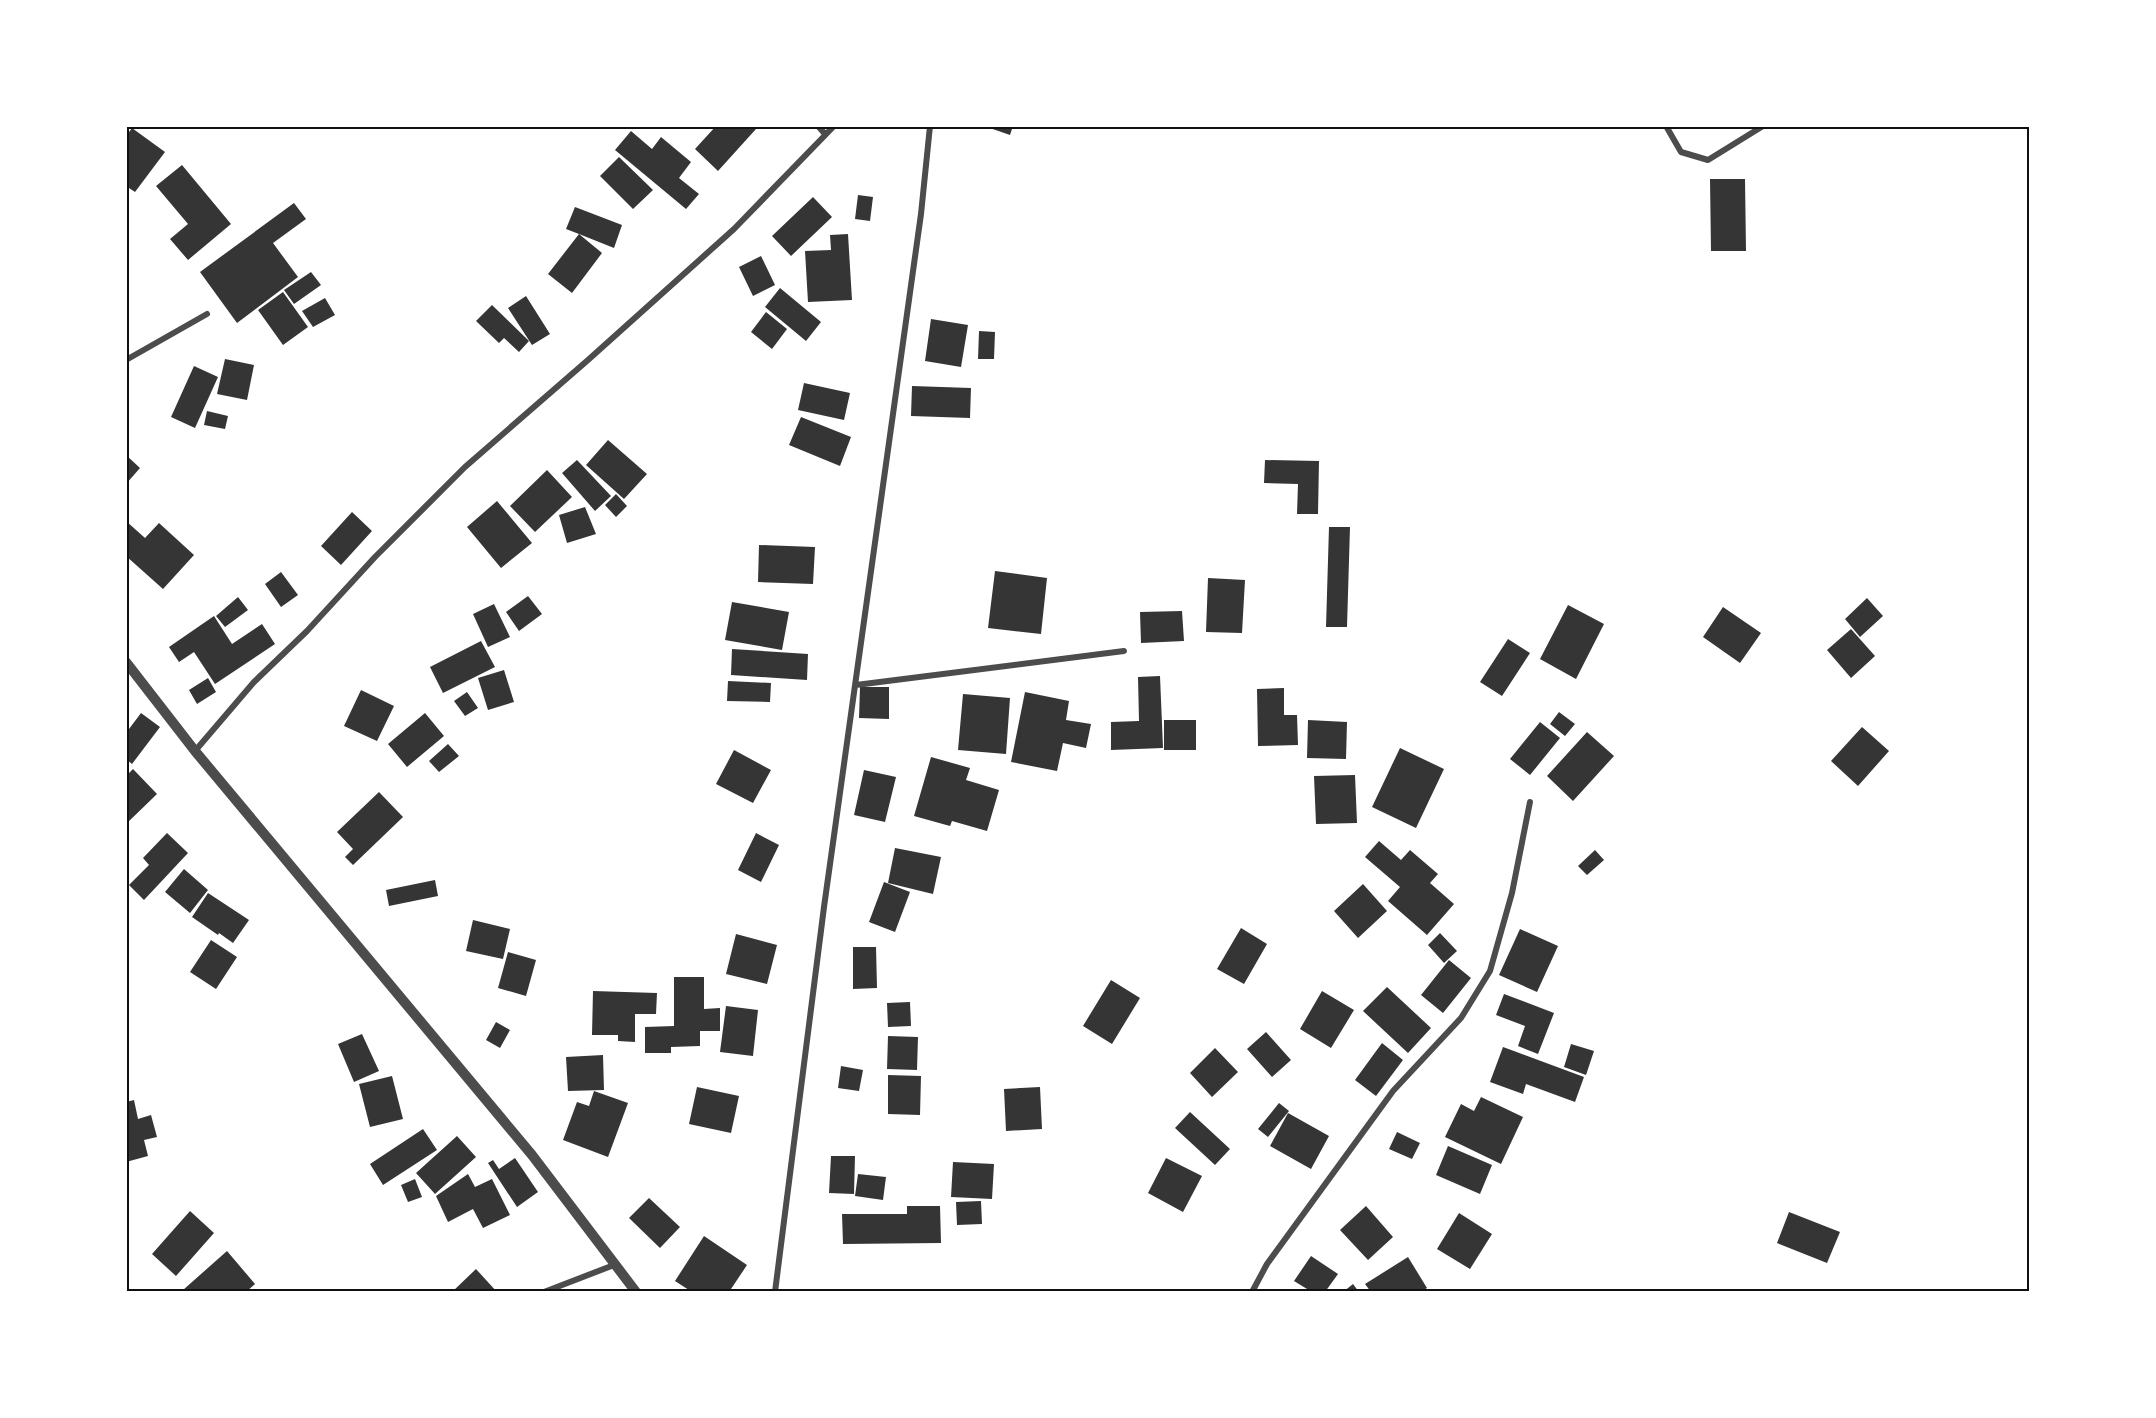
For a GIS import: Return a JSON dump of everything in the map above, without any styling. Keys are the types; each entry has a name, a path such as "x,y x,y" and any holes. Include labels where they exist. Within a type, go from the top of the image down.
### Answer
{"street":[{"path":"818,126 825,134"},
{"path":"195,751 254,682 307,631 375,557 465,467 734,229 834,126"},
{"path":"775,1292 824,907 919,225 930,126"},
{"path":"1666,126 1681,152 1708,160 1763,126"},
{"path":"126,360 207,314"},
{"path":"856,685 1124,651"},
{"path":"126,662 195,751 532,1155 636,1292"},
{"path":"1252,1292 1267,1264 1394,1091 1461,1018 1490,971 1512,893 1530,802"},
{"path":"544,1292 614,1264"}],"building":[{"path":"716,126 753,126 756,129 718,171 695,149"},
{"path":"984,126 1013,126 1010,135"},
{"path":"132,128 165,152 135,192 126,186 126,136"},
{"path":"631,131 652,149 661,137 691,162 679,178 699,194 686,209 615,150"},
{"path":"619,157 653,190 633,209 600,176"},
{"path":"182,165 231,224 188,260 170,239 188,224 156,186"},
{"path":"1710,179 1745,179 1746,251 1711,251"},
{"path":"858,195 873,197 870,221 855,219"},
{"path":"813,197 832,217 791,256 772,236"},
{"path":"294,203 306,219 273,243 298,277 237,323 200,272"},
{"path":"575,207 622,225 614,248 566,229"},
{"path":"579,234 602,253 572,293 548,274"},
{"path":"848,234 852,300 808,302 805,251 831,250 830,235"},
{"path":"761,256 775,285 753,296 739,267"},
{"path":"311,272 321,285 294,304 284,290"},
{"path":"780,288 821,322 806,341 765,307"},
{"path":"283,292 308,327 283,345 258,310"},
{"path":"526,296 550,334 532,345 508,308"},
{"path":"325,298 335,315 313,327 302,311"},
{"path":"492,305 529,341 519,352 504,338 499,343 476,321"},
{"path":"766,312 787,329 772,349 751,332"},
{"path":"931,319 968,325 961,367 925,361"},
{"path":"979,331 995,332 994,359 978,359"},
{"path":"225,359 254,365 247,400 217,394"},
{"path":"194,366 218,377 195,428 171,417"},
{"path":"804,383 850,393 844,420 798,410"},
{"path":"912,386 971,388 970,418 911,416"},
{"path":"207,411 228,416 225,429 204,425"},
{"path":"801,417 851,437 840,466 789,445"},
{"path":"608,440 647,474 624,499 586,465"},
{"path":"126,455 140,468 126,484"},
{"path":"577,460 611,496 595,511 562,473"},
{"path":"1265,460 1319,461 1318,514 1297,514 1298,484 1264,483"},
{"path":"547,470 572,497 535,532 510,506"},
{"path":"616,494 627,506 616,517 605,505"},
{"path":"497,501 532,543 501,568 467,527"},
{"path":"585,507 596,534 567,543 559,515"},
{"path":"352,512 372,531 341,565 321,546"},
{"path":"126,521 145,538 159,523 194,555 163,589 126,556"},
{"path":"1329,527 1350,527 1347,627 1326,627"},
{"path":"759,545 815,547 813,584 758,582"},
{"path":"995,571 1047,578 1041,634 988,628"},
{"path":"281,572 298,595 281,607 265,584"},
{"path":"1208,578 1245,580 1242,633 1206,632"},
{"path":"528,596 542,614 519,631 506,612"},
{"path":"238,597 248,610 225,627 216,616"},
{"path":"1867,598 1883,616 1860,637 1845,619"},
{"path":"732,602 789,612 782,650 725,640"},
{"path":"494,604 510,637 488,647 473,614"},
{"path":"1568,605 1604,624 1576,679 1540,659"},
{"path":"1723,607 1761,633 1740,663 1703,637"},
{"path":"1182,611 1184,641 1141,643 1140,612"},
{"path":"214,616 232,644 262,624 275,644 215,684 194,652 179,662 169,647"},
{"path":"1851,629 1875,656 1851,678 1827,650"},
{"path":"1508,639 1530,653 1502,696 1480,682"},
{"path":"481,641 495,667 443,693 430,667"},
{"path":"732,649 808,654 807,680 731,675"},
{"path":"504,670 514,702 488,710 478,678"},
{"path":"1160,676 1163,748 1111,750 1111,722 1139,721 1138,677"},
{"path":"208,678 216,692 197,704 189,690"},
{"path":"728,681 771,683 770,702 727,701"},
{"path":"860,687 889,687 889,719 859,718"},
{"path":"1284,688 1284,715 1297,715 1298,745 1258,746 1257,689"},
{"path":"361,690 394,706 377,741 344,726"},
{"path":"467,692 478,708 465,716 454,701"},
{"path":"1025,692 1069,701 1066,720 1091,724 1086,748 1063,743 1057,771 1011,762"},
{"path":"963,694 1010,698 1006,754 958,750"},
{"path":"1559,712 1575,724 1565,736 1550,724"},
{"path":"141,713 160,727 132,764 126,759 126,733"},
{"path":"425,713 444,736 407,767 388,744"},
{"path":"1164,720 1196,720 1196,750 1164,750"},
{"path":"1308,720 1347,722 1346,759 1307,758"},
{"path":"1540,722 1560,738 1530,775 1510,759"},
{"path":"1862,727 1889,751 1858,786 1831,761"},
{"path":"1587,732 1614,756 1573,801 1547,776"},
{"path":"448,744 459,756 439,772 429,761"},
{"path":"1400,748 1444,769 1416,828 1372,807"},
{"path":"734,750 771,770 753,803 716,784"},
{"path":"931,757 970,768 966,780 999,790 987,831 952,821 950,826 914,816"},
{"path":"133,769 157,794 126,824 126,776"},
{"path":"864,770 896,777 885,822 854,815"},
{"path":"1355,775 1357,823 1316,824 1314,776"},
{"path":"379,792 403,817 353,865 345,857 353,849 337,832"},
{"path":"167,833 188,853 144,900 129,885 149,865 143,858"},
{"path":"756,833 779,845 761,882 738,870"},
{"path":"1379,841 1401,860 1410,850 1438,874 1430,883 1454,904 1427,935 1388,901 1400,887 1365,857"},
{"path":"895,848 941,857 933,894 888,883"},
{"path":"1595,850 1604,860 1587,875 1578,866"},
{"path":"184,869 208,890 190,913 165,892"},
{"path":"435,880 438,896 389,906 386,890"},
{"path":"884,882 910,892 895,932 869,922"},
{"path":"1363,884 1387,911 1358,938 1334,911"},
{"path":"208,893 249,920 233,943 192,917"},
{"path":"473,920 510,929 503,959 466,951"},
{"path":"1241,928 1267,944 1244,984 1217,969"},
{"path":"1520,929 1558,946 1537,992 1499,975"},
{"path":"1440,933 1457,951 1444,963 1428,945"},
{"path":"736,934 777,945 767,984 726,974"},
{"path":"211,940 237,957 216,989 190,972"},
{"path":"853,947 876,947 877,988 853,989"},
{"path":"508,952 536,960 526,996 498,988"},
{"path":"1449,960 1471,978 1443,1013 1421,995"},
{"path":"674,977 704,977 704,1009 720,1008 720,1031 700,1031 700,1046 671,1047 671,1053 645,1053 645,1027 674,1026"},
{"path":"1111,980 1140,998 1112,1044 1083,1026"},
{"path":"1387,987 1431,1028 1408,1053 1363,1011"},
{"path":"593,991 657,993 656,1014 635,1014 635,1042 618,1041 618,1035 592,1035"},
{"path":"1322,991 1354,1010 1331,1048 1300,1029"},
{"path":"1504,994 1554,1013 1538,1054 1518,1046 1525,1026 1496,1015"},
{"path":"910,1002 911,1026 888,1027 887,1003"},
{"path":"726,1006 758,1010 753,1056 720,1052"},
{"path":"496,1022 510,1030 500,1048 486,1040"},
{"path":"1266,1032 1291,1060 1272,1077 1247,1049"},
{"path":"362,1034 379,1071 354,1082 338,1044"},
{"path":"888,1036 918,1037 917,1070 887,1069"},
{"path":"1382,1043 1403,1060 1376,1096 1355,1080"},
{"path":"1571,1044 1594,1051 1586,1075 1564,1067"},
{"path":"1503,1047 1584,1077 1575,1102 1526,1084 1523,1094 1490,1082"},
{"path":"1215,1048 1238,1072 1212,1097 1190,1073"},
{"path":"603,1055 604,1090 568,1091 566,1057"},
{"path":"841,1066 863,1070 859,1091 838,1088"},
{"path":"888,1075 921,1076 920,1115 888,1114"},
{"path":"392,1076 403,1119 370,1127 359,1084"},
{"path":"697,1087 739,1096 731,1133 689,1124"},
{"path":"1040,1087 1042,1129 1006,1131 1004,1089"},
{"path":"594,1091 628,1103 608,1157 563,1140 577,1102 589,1106"},
{"path":"1481,1097 1523,1117 1501,1164 1445,1137 1461,1104 1474,1111"},
{"path":"134,1100 138,1119 151,1115 157,1137 144,1140 148,1156 126,1162 126,1102"},
{"path":"1279,1103 1289,1111 1268,1137 1258,1129"},
{"path":"1190,1112 1230,1149 1215,1165 1175,1128"},
{"path":"1288,1113 1329,1136 1311,1169 1270,1146"},
{"path":"423,1129 437,1150 383,1185 370,1164"},
{"path":"1397,1132 1420,1143 1412,1159 1389,1149"},
{"path":"457,1136 476,1157 435,1194 416,1173"},
{"path":"1448,1146 1492,1165 1480,1194 1436,1175"},
{"path":"831,1156 855,1156 854,1194 829,1193"},
{"path":"515,1158 538,1192 517,1207 488,1163 493,1160 499,1169"},
{"path":"1166,1158 1202,1176 1183,1212 1148,1193"},
{"path":"953,1162 994,1164 992,1199 951,1197"},
{"path":"468,1174 475,1187 492,1179 510,1215 483,1228 473,1209 448,1222 436,1196"},
{"path":"858,1174 886,1177 883,1200 855,1196"},
{"path":"415,1179 422,1197 408,1202 401,1185"},
{"path":"649,1198 680,1227 660,1248 629,1218"},
{"path":"981,1201 982,1224 957,1225 956,1202"},
{"path":"907,1206 940,1206 941,1243 843,1244 842,1214 907,1214"},
{"path":"1366,1206 1393,1237 1368,1260 1340,1230"},
{"path":"190,1211 214,1233 176,1276 152,1254"},
{"path":"1789,1212 1840,1232 1827,1263 1777,1243"},
{"path":"1459,1213 1492,1234 1470,1269 1437,1249"},
{"path":"704,1236 747,1265 729,1292 692,1292 675,1281"},
{"path":"227,1251 255,1284 246,1292 185,1292 183,1290"},
{"path":"1311,1256 1338,1274 1325,1292 1312,1292 1294,1281"},
{"path":"1408,1257 1427,1288 1421,1292 1371,1292 1365,1284"},
{"path":"476,1269 497,1292 452,1292"},
{"path":"1353,1284 1359,1292 1343,1292"}]}
